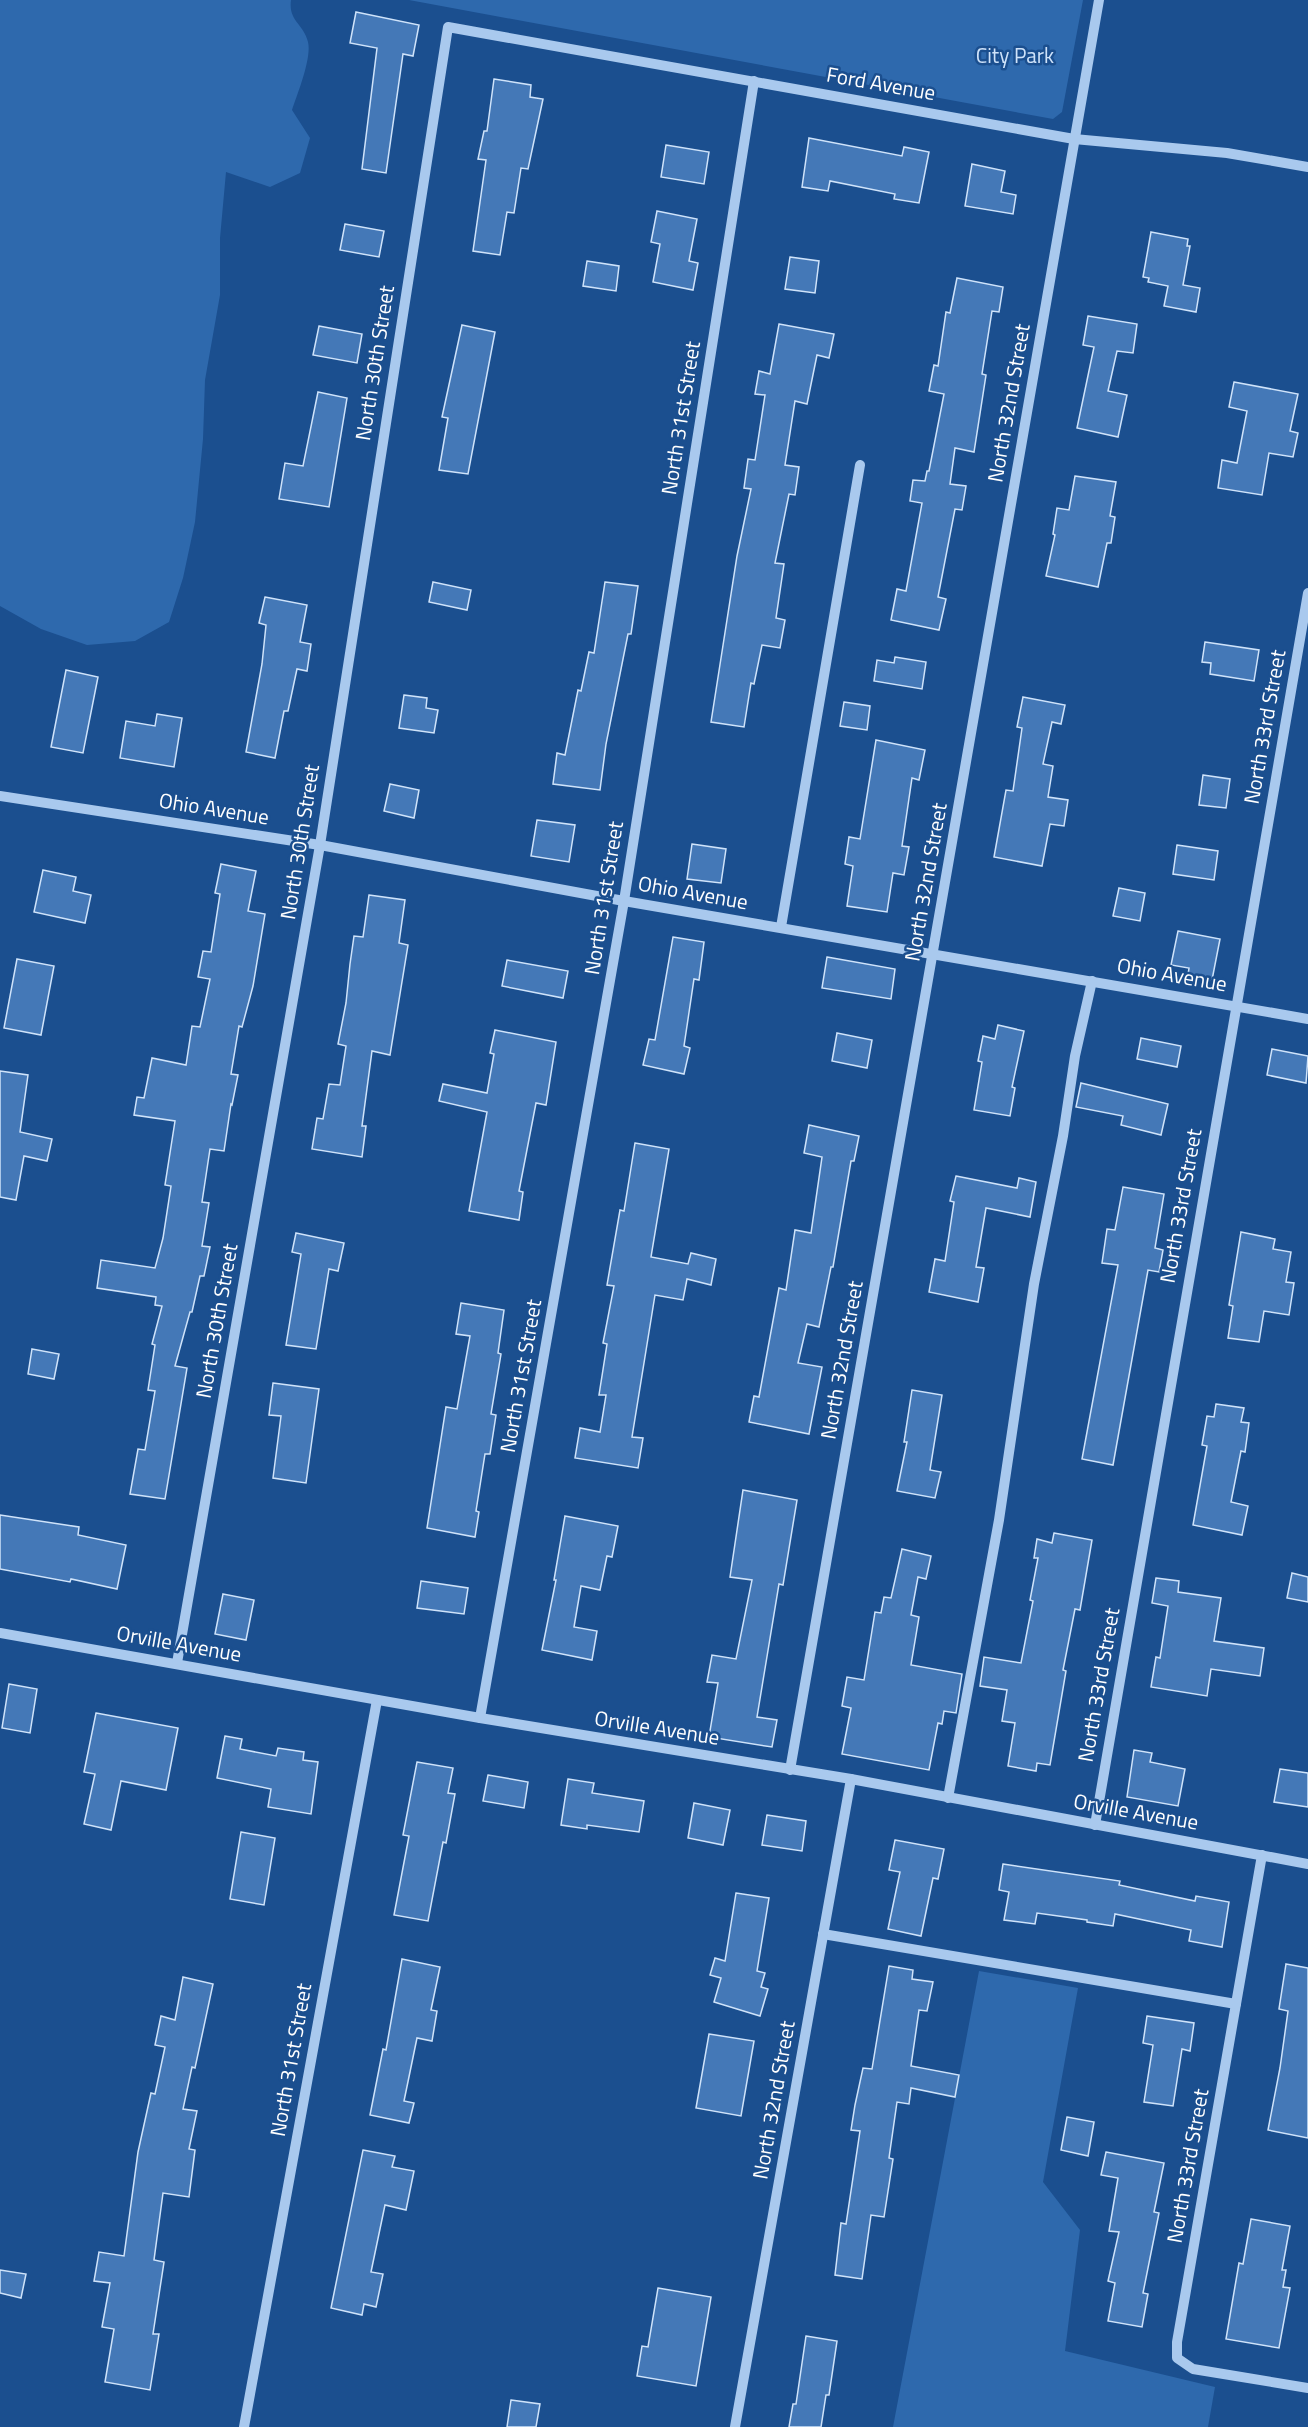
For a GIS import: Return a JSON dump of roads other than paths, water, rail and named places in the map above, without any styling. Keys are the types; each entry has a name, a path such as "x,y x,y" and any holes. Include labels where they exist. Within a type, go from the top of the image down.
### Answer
{"street":[{"name":"North 32nd Street","path":"790,1770 1099,0"},
{"name":"Ford Avenue","path":"448,27 1074,139 1227,153 1308,167"},
{"name":"North 30th Street","path":"177,1663 320,845 448,27"},
{"name":"North 31st Street","path":"480,1718 624,900 754,81"},
{"path":"781,927 860,465"},
{"name":"North 33rd Street","path":"1095,1825 1308,593"},
{"name":"Ohio Avenue","path":"0,796 320,845 1308,1019"},
{"path":"948,1798 999,1520 1034,1284 1075,1056 1092,981"},
{"name":"Orville Avenue","path":"0,1633 480,1718 851,1779 1308,1864"},
{"name":"North 31st Street","path":"244,2427 377,1700"},
{"name":"North 32nd Street","path":"735,2427 851,1779"},
{"name":"North 33rd Street","path":"1262,1855 1177,2342 1177,2358 1193,2369 1308,2388"},
{"path":"823,1934 1236,2004"}],"park label":[{"name":"City Park","path":"1015,56"}]}
